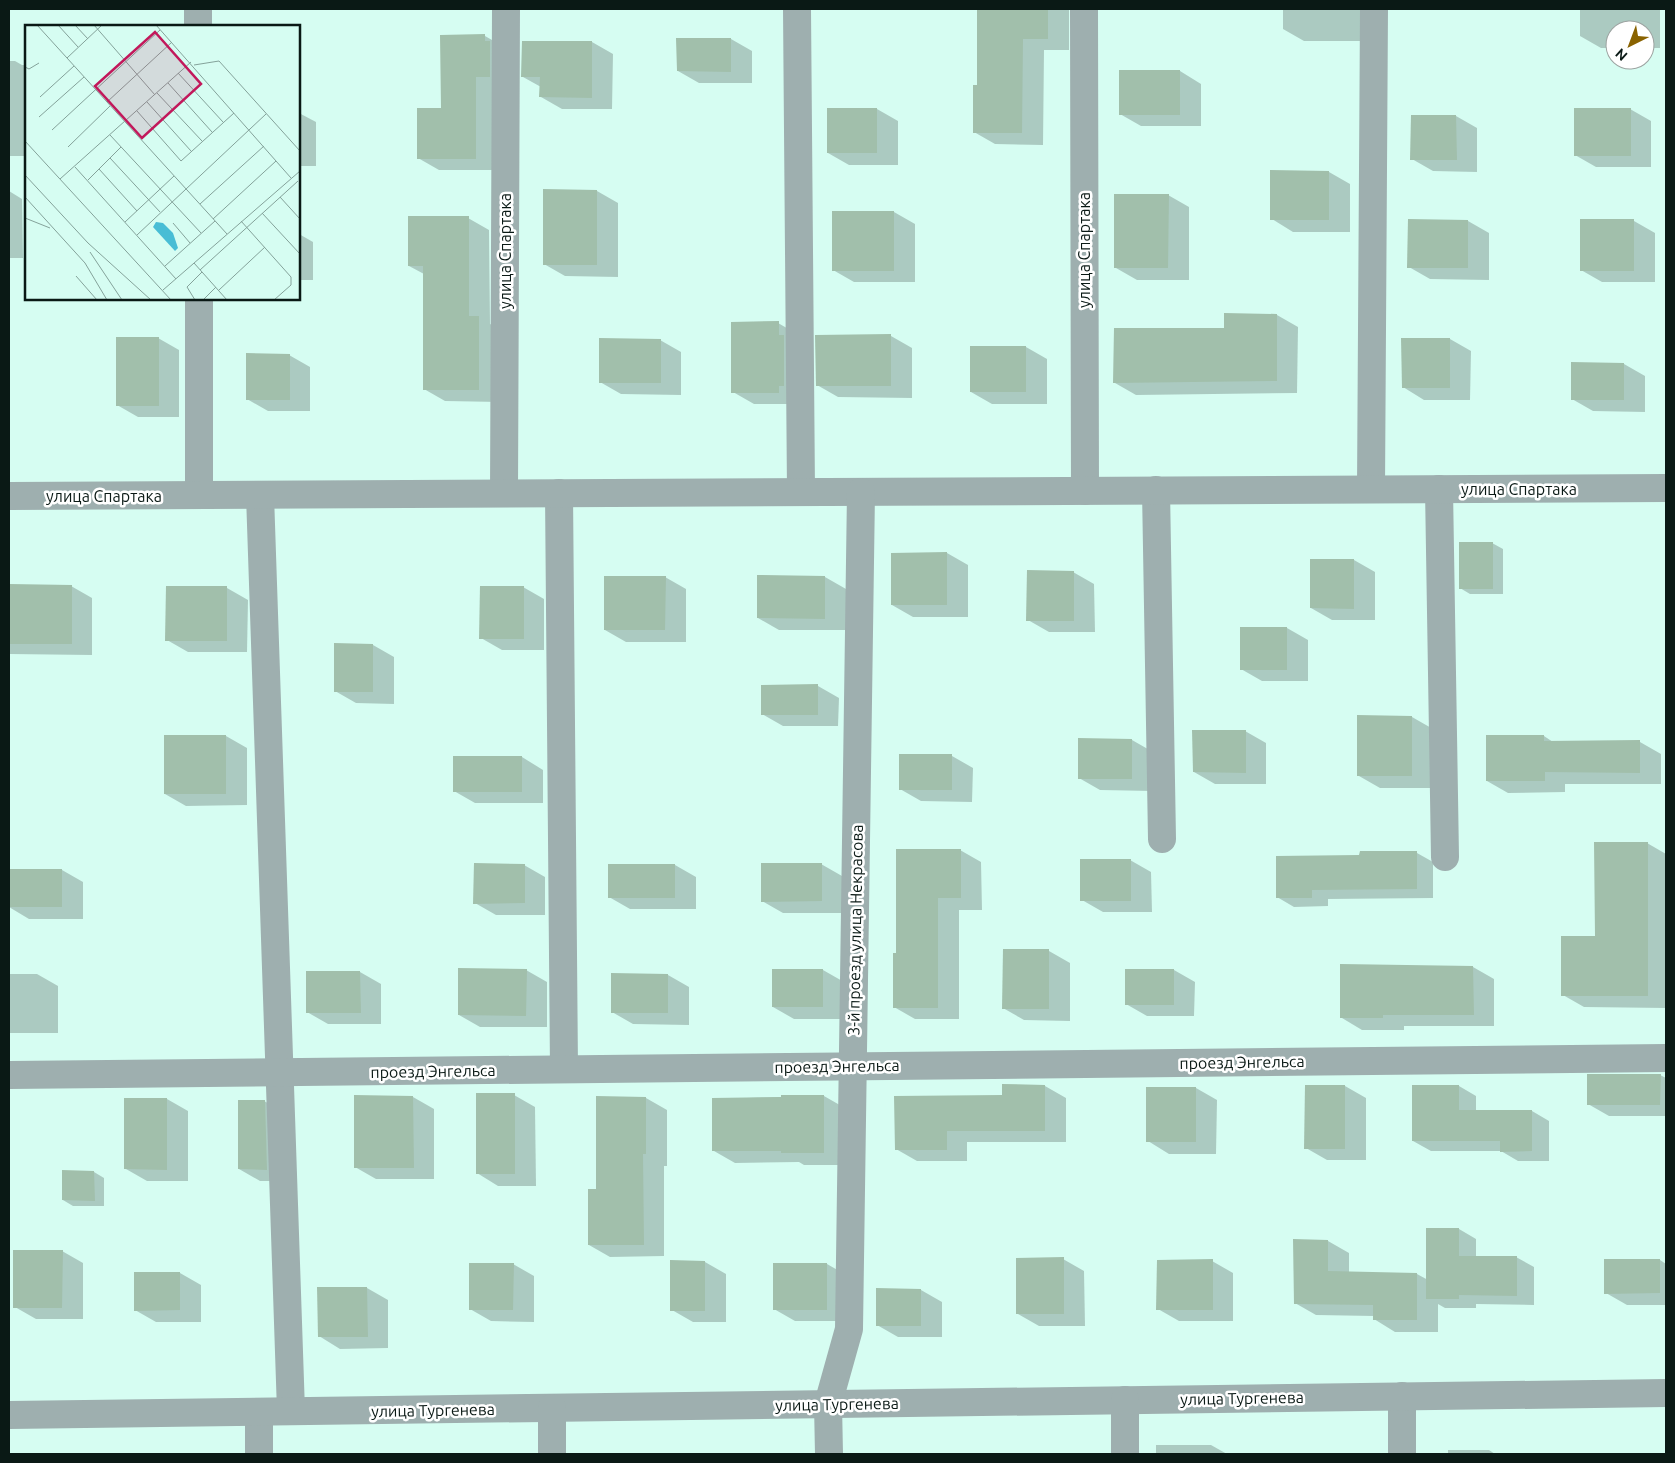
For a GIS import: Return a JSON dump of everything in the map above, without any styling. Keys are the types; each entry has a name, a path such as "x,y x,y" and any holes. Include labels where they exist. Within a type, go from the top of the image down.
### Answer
{"street":[{"path":"198,9 198,25"},
{"name":"улица Спартака","path":"504,494 506,9"},
{"path":"798,9 801,492"},
{"name":"улица Спартака","path":"1084,9 1085,491"},
{"path":"1371,489 1374,9"},
{"path":"199,300 199,495"},
{"name":"улица Спартака","path":"9,496 1666,488"},
{"path":"1439,489 1444,857"},
{"path":"1156,490 1162,839"},
{"name":"3-й проезд улица Некрасова","path":"829,1454 828,1404 849,1329 862,492"},
{"path":"559,493 564,1069"},
{"path":"260,495 292,1412"},
{"name":"проезд Энгельса","path":"9,1075 1666,1058"},
{"name":"улица Тургенева","path":"9,1415 1666,1393"},
{"path":"1402,1396 1402,1454"},
{"path":"1124,1454 1125,1400"},
{"path":"552,1408 552,1454"},
{"path":"259,1412 259,1454"}],"building":[{"path":"977,9 1048,9 1048,39 1023,39 1022,133 973,133 973,85 977,85"},
{"path":"485,34 485,41 490,41 490,77 476,77 476,159 417,159 417,108 441,108 440,35"},
{"path":"676,38 731,38 731,72 677,71"},
{"path":"522,41 592,41 592,98 539,97 540,77 521,77"},
{"path":"1119,70 1180,70 1180,115 1119,115"},
{"path":"827,108 877,108 877,153 827,153"},
{"path":"1574,108 1631,108 1631,156 1574,156"},
{"path":"1411,115 1456,115 1457,160 1410,160"},
{"path":"1270,170 1329,171 1329,220 1270,220"},
{"path":"543,189 597,190 597,265 543,265"},
{"path":"1114,194 1169,194 1168,268 1114,268"},
{"path":"832,211 894,211 894,271 832,271"},
{"path":"408,216 469,216 469,316 479,316 479,390 423,390 423,266 408,266"},
{"path":"1408,219 1468,220 1468,268 1407,268"},
{"path":"1580,219 1634,219 1634,271 1580,271"},
{"path":"1224,313 1277,314 1277,381 1113,383 1114,328 1224,328"},
{"path":"779,321 779,335 784,335 784,386 779,386 779,393 731,393 731,322"},
{"path":"891,334 891,386 816,386 815,335"},
{"path":"116,337 159,337 159,406 116,406"},
{"path":"599,338 661,339 661,383 599,383"},
{"path":"1401,338 1450,338 1450,388 1402,388"},
{"path":"970,346 1026,346 1026,392 970,392"},
{"path":"246,353 290,354 290,400 246,400"},
{"path":"1571,362 1624,363 1624,400 1571,400"},
{"path":"1459,542 1493,542 1493,589 1459,589"},
{"path":"947,552 947,605 891,605 891,553"},
{"path":"1310,559 1354,559 1354,609 1310,608"},
{"path":"1027,570 1074,571 1074,621 1026,621"},
{"path":"757,575 825,576 825,619 757,618"},
{"path":"604,576 666,576 665,630 604,630"},
{"path":"9,584 72,585 72,644 9,644"},
{"path":"166,586 227,586 227,641 165,641"},
{"path":"480,586 524,586 524,639 479,639"},
{"path":"1240,627 1287,627 1287,670 1240,670"},
{"path":"334,643 373,644 373,692 334,692"},
{"path":"818,684 818,715 761,715 761,685"},
{"path":"1357,715 1412,716 1412,776 1357,776"},
{"path":"1192,730 1246,730 1246,773 1193,772"},
{"path":"164,735 226,735 226,794 164,794"},
{"path":"1486,735 1544,735 1544,741 1640,740 1640,773 1545,772 1545,781 1486,781"},
{"path":"1078,738 1132,739 1132,779 1078,779"},
{"path":"899,754 952,754 952,790 899,790"},
{"path":"453,756 522,756 522,792 453,792"},
{"path":"1594,842 1648,842 1648,996 1561,996 1561,936 1595,936"},
{"path":"896,849 961,849 961,898 938,898 938,1008 893,1008 893,953 896,953"},
{"path":"1360,851 1417,851 1417,889 1312,890 1312,898 1276,898 1276,856 1359,855"},
{"path":"1080,859 1131,859 1131,901 1080,901"},
{"path":"474,863 525,864 525,903 473,904"},
{"path":"761,863 822,863 822,901 761,902"},
{"path":"608,864 675,864 675,898 608,898"},
{"path":"9,869 62,869 62,907 9,907"},
{"path":"1003,949 1049,949 1049,1009 1002,1009"},
{"path":"1340,964 1473,966 1474,1015 1383,1015 1383,1018 1340,1018"},
{"path":"458,968 527,969 526,1016 458,1015"},
{"path":"772,969 823,969 823,1007 772,1007"},
{"path":"1125,969 1174,969 1174,1005 1125,1005"},
{"path":"306,971 360,971 361,1013 306,1013"},
{"path":"611,973 668,974 668,1013 611,1013"},
{"path":"1587,1074 1661,1074 1660,1105 1587,1105"},
{"path":"1002,1084 1045,1085 1045,1131 947,1131 947,1150 895,1150 894,1096 1002,1095"},
{"path":"1305,1085 1345,1085 1345,1149 1304,1149"},
{"path":"1412,1085 1459,1085 1459,1110 1532,1110 1532,1151 1500,1152 1500,1141 1412,1141"},
{"path":"1146,1087 1196,1087 1196,1142 1146,1142"},
{"path":"476,1093 515,1093 515,1174 476,1174"},
{"path":"354,1095 413,1096 414,1168 354,1168"},
{"path":"781,1095 824,1095 824,1153 712,1151 712,1098 781,1097"},
{"path":"596,1096 646,1097 646,1154 643,1154 644,1245 588,1245 588,1189 596,1189"},
{"path":"124,1098 167,1098 167,1170 124,1169"},
{"path":"238,1100 265,1100 267,1170 238,1169"},
{"path":"62,1170 94,1171 95,1201 62,1200"},
{"path":"1426,1228 1459,1228 1459,1256 1517,1256 1517,1296 1459,1295 1459,1299 1426,1299"},
{"path":"1293,1239 1328,1240 1328,1271 1417,1273 1417,1320 1373,1320 1373,1305 1294,1304"},
{"path":"13,1250 63,1250 62,1308 13,1308"},
{"path":"1064,1257 1064,1314 1016,1314 1016,1258"},
{"path":"1213,1259 1213,1310 1156,1310 1157,1260"},
{"path":"1604,1259 1660,1259 1660,1293 1604,1294"},
{"path":"670,1260 705,1261 705,1311 670,1311"},
{"path":"469,1263 514,1263 513,1310 469,1310"},
{"path":"773,1263 827,1263 827,1310 773,1310"},
{"path":"134,1272 180,1272 180,1310 134,1311"},
{"path":"317,1287 367,1287 368,1337 318,1337"},
{"path":"876,1288 921,1289 921,1326 876,1326"}]}
